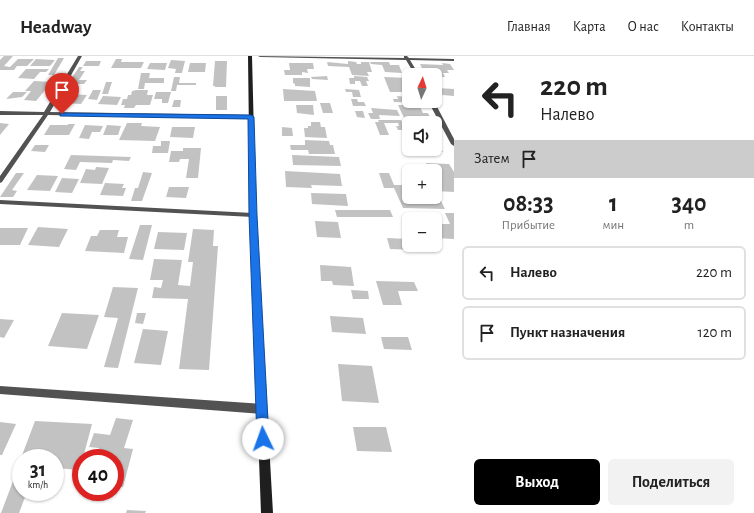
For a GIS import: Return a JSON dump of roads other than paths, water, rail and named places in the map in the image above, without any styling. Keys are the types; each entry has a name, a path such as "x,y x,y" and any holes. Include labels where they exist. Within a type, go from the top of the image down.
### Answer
{"street":[{"path":"0,181 46,114 80,56"},
{"path":"250,56 253,215 267,513"},
{"path":"260,56 407,57 454,60"},
{"path":"407,57 413,68"},
{"path":"435,108 454,144"},
{"path":"0,113 251,117"},
{"path":"0,202 253,215"},
{"path":"0,390 262,409"}]}
